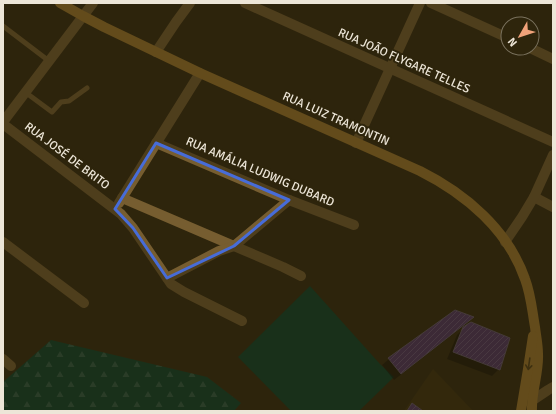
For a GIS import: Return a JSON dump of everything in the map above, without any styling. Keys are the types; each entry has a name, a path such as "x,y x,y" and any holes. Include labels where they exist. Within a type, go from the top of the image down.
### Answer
{"main road":[{"name":"RUA LUIZ TRAMONTIN","path":"60,3 83,16 200,73 420,171 449,187 473,206 486,218 505,242 517,260 526,280 538,344 532,411"},
{"name":"RUA LUIZ TRAMONTIN","path":"521,411 534,326"}],"street":[{"path":"3,123 93,3"},
{"path":"156,52 190,3"},
{"name":"RUA JOÃO FLYGARE TELLES","path":"245,3 553,142"},
{"path":"356,143 420,3"},
{"path":"431,3 500,34"},
{"path":"540,53 553,59"},
{"path":"115,209 200,73"},
{"name":"RUA JOSÉ DE BRITO","path":"3,123 115,209 128,221 167,278 177,288 242,321"},
{"name":"RUA AMÁLIA LUDWIG DUBARD","path":"156,143 289,200 354,225"},
{"path":"505,242 534,197 553,155"},
{"path":"534,197 553,207"},
{"path":"122,198 301,276"},
{"path":"167,278 219,251 234,246 289,200"},
{"path":"3,242 84,303"},
{"path":"536,377 541,386 550,388"},
{"path":"533,400 550,388"}],"lane":[{"path":"3,26 49,61"},
{"path":"25,92 52,112 61,102 69,101 87,88"}],"highlighted area":[{"path":"156,143 289,200 234,246 167,278 133,228 115,209"}],"shaded area":[{"path":"433,369 473,411 404,411"}],"green space":[{"path":"310,286 380,364 394,377 359,411 291,411 238,357"},
{"path":"51,340 207,377 241,403 234,411 3,411 3,382"}],"building":[{"path":"455,310 474,317 401,374 388,358"},
{"path":"471,322 510,338 500,370 453,352 463,327"},
{"path":"412,403 423,411 407,411"}]}
